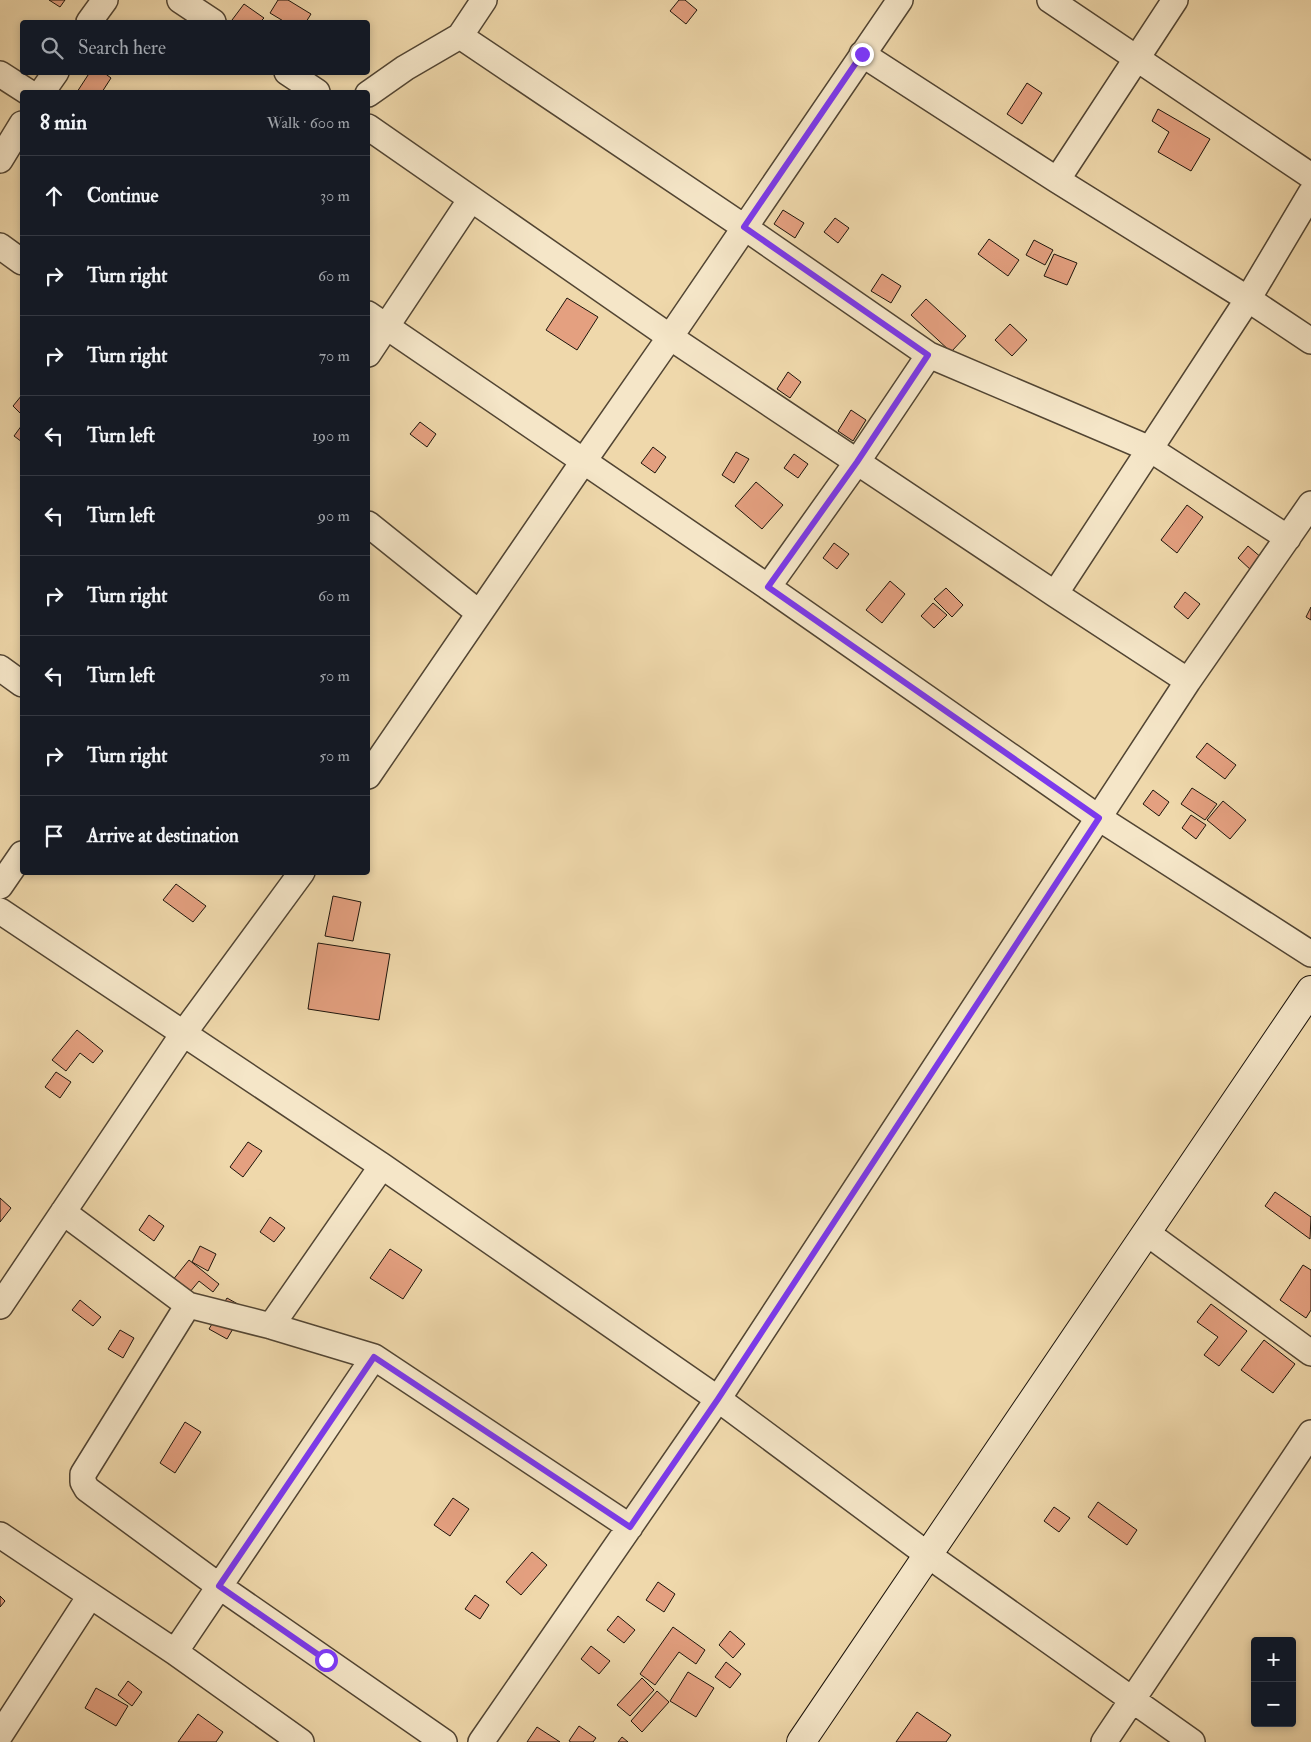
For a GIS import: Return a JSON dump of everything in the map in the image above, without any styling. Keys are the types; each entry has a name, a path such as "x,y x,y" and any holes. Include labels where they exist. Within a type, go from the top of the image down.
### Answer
{"main road":[{"path":"801,1742 1311,990"}],"street":[{"path":"91,20 105,0"},
{"path":"180,0 210,20"},
{"path":"370,93 405,68 460,36 484,0"},
{"path":"370,773 900,0"},
{"path":"1050,0 1311,176"},
{"path":"1056,180 1175,0"},
{"path":"460,36 744,227 928,355 1150,448 1288,538"},
{"path":"862,54 1056,180 1248,299 1311,341"},
{"path":"0,74 25,90"},
{"path":"43,90 54,75"},
{"path":"292,75 314,90"},
{"path":"0,160 20,127"},
{"path":"370,128 670,337 1188,681"},
{"path":"1055,594 1248,299 1311,192"},
{"path":"370,346 377,320 471,199"},
{"path":"0,246 20,261"},
{"path":"377,320 768,587 1099,818 1311,954"},
{"path":"768,587 857,462 928,355"},
{"path":"481,1742 718,1399 1188,681 1311,504"},
{"path":"370,526 479,612"},
{"path":"0,668 20,683"},
{"path":"0,886 20,857"},
{"path":"0,1306 8,1275 63,1212 183,1034 299,875"},
{"path":"0,911 382,1166 718,1399 928,1556 1192,1742"},
{"path":"271,1326 382,1166"},
{"path":"63,1212 188,1305 271,1326 374,1357 630,1527"},
{"path":"1147,1233 1311,1353"},
{"path":"188,1305 83,1474 83,1482 87,1489 219,1586 444,1742"},
{"path":"175,1652 374,1357"},
{"path":"1104,1742 1311,1433"},
{"path":"0,1535 175,1652 301,1742"},
{"path":"0,1735 90,1596"}],"building":[{"path":"49,0 65,0 60,7"},
{"path":"278,0 288,0 311,14 307,20 282,20 270,13"},
{"path":"679,0 685,0 697,10 686,24 670,11"},
{"path":"244,4 264,18 262,20 232,20"},
{"path":"88,75 107,75 111,78 103,90 78,90"},
{"path":"1027,83 1042,93 1022,124 1007,114"},
{"path":"1158,109 1210,139 1191,171 1158,152 1169,132 1152,121"},
{"path":"783,210 804,223 795,238 774,224"},
{"path":"835,218 849,228 838,243 824,232"},
{"path":"989,239 1019,260 1008,276 978,254"},
{"path":"1034,240 1053,250 1045,265 1026,255"},
{"path":"1054,254 1077,263 1067,285 1044,276"},
{"path":"882,274 901,286 891,303 871,291"},
{"path":"567,298 598,317 577,350 546,330"},
{"path":"926,299 966,336 951,352 911,315"},
{"path":"1010,324 1027,340 1012,356 995,340"},
{"path":"788,372 801,382 790,398 777,389"},
{"path":"20,397 20,413 13,406"},
{"path":"851,410 866,420 853,441 838,431"},
{"path":"420,422 436,434 427,447 410,434"},
{"path":"20,428 20,440 14,436"},
{"path":"653,447 666,457 655,473 641,463"},
{"path":"736,452 749,459 734,483 722,475"},
{"path":"794,454 808,464 798,478 784,468"},
{"path":"756,482 783,505 762,529 735,506"},
{"path":"1187,505 1203,517 1177,553 1161,540"},
{"path":"834,543 849,554 837,569 823,558"},
{"path":"1248,546 1263,559 1252,571 1238,558"},
{"path":"890,581 905,594 882,623 866,610"},
{"path":"946,588 963,605 952,617 934,599"},
{"path":"1185,592 1200,604 1188,619 1174,607"},
{"path":"933,603 947,615 934,628 921,616"},
{"path":"1311,607 1311,620 1306,617"},
{"path":"1207,743 1236,765 1225,779 1196,757"},
{"path":"1192,788 1217,804 1205,820 1181,804"},
{"path":"1153,790 1169,802 1159,816 1143,804"},
{"path":"1223,801 1246,820 1230,839 1207,820"},
{"path":"1191,815 1206,825 1196,839 1182,828"},
{"path":"176,884 206,906 193,922 163,900"},
{"path":"333,896 361,902 353,941 325,936"},
{"path":"318,943 390,954 379,1020 308,1009"},
{"path":"77,1030 103,1051 93,1063 80,1053 66,1071 52,1060"},
{"path":"56,1072 71,1082 60,1098 45,1087"},
{"path":"248,1142 262,1151 243,1177 230,1167"},
{"path":"1275,1192 1311,1217 1310,1239 1265,1206"},
{"path":"0,1198 11,1208 0,1222"},
{"path":"149,1215 164,1226 154,1241 139,1230"},
{"path":"270,1217 285,1228 274,1242 260,1232"},
{"path":"200,1246 216,1254 208,1271 192,1262"},
{"path":"390,1249 422,1270 403,1299 370,1278"},
{"path":"189,1260 219,1284 213,1292 199,1281 175,1310 159,1297"},
{"path":"1303,1265 1311,1270 1311,1310 1306,1318 1280,1300"},
{"path":"227,1298 245,1308 227,1339 209,1329"},
{"path":"80,1300 101,1317 93,1326 72,1310"},
{"path":"1211,1304 1247,1331 1219,1366 1204,1355 1218,1337 1197,1322"},
{"path":"120,1330 134,1338 123,1358 108,1349"},
{"path":"1264,1340 1295,1364 1273,1393 1241,1370"},
{"path":"185,1422 201,1432 175,1473 160,1463"},
{"path":"453,1498 469,1509 450,1536 434,1525"},
{"path":"1098,1502 1137,1530 1127,1545 1088,1517"},
{"path":"1054,1507 1070,1518 1059,1532 1044,1521"},
{"path":"532,1552 547,1565 521,1595 506,1582"},
{"path":"658,1582 675,1594 664,1612 646,1600"},
{"path":"475,1595 489,1605 480,1619 465,1609"},
{"path":"0,1596 5,1601 0,1607"},
{"path":"618,1616 635,1630 624,1643 607,1630"},
{"path":"673,1627 705,1650 696,1664 679,1652 655,1685 640,1674"},
{"path":"730,1631 745,1644 733,1658 719,1645"},
{"path":"591,1646 610,1661 599,1674 581,1659"},
{"path":"726,1662 741,1674 730,1688 715,1677"},
{"path":"688,1672 714,1688 696,1717 670,1701"},
{"path":"642,1678 654,1690 630,1716 617,1705"},
{"path":"128,1681 142,1692 132,1706 118,1695"},
{"path":"96,1688 128,1706 116,1726 85,1708"},
{"path":"657,1691 669,1702 642,1732 631,1721"},
{"path":"917,1712 951,1735 946,1742 896,1742"},
{"path":"198,1714 223,1732 216,1742 178,1742"},
{"path":"579,1726 596,1738 593,1742 569,1741"},
{"path":"537,1727 560,1742 527,1742"},
{"path":"622,1737 628,1742 618,1742"}],"route":[{"path":"326,1660 219,1586 374,1357 630,1527 718,1399 1099,818 768,587 857,462 928,355 744,227 862,54"}]}
